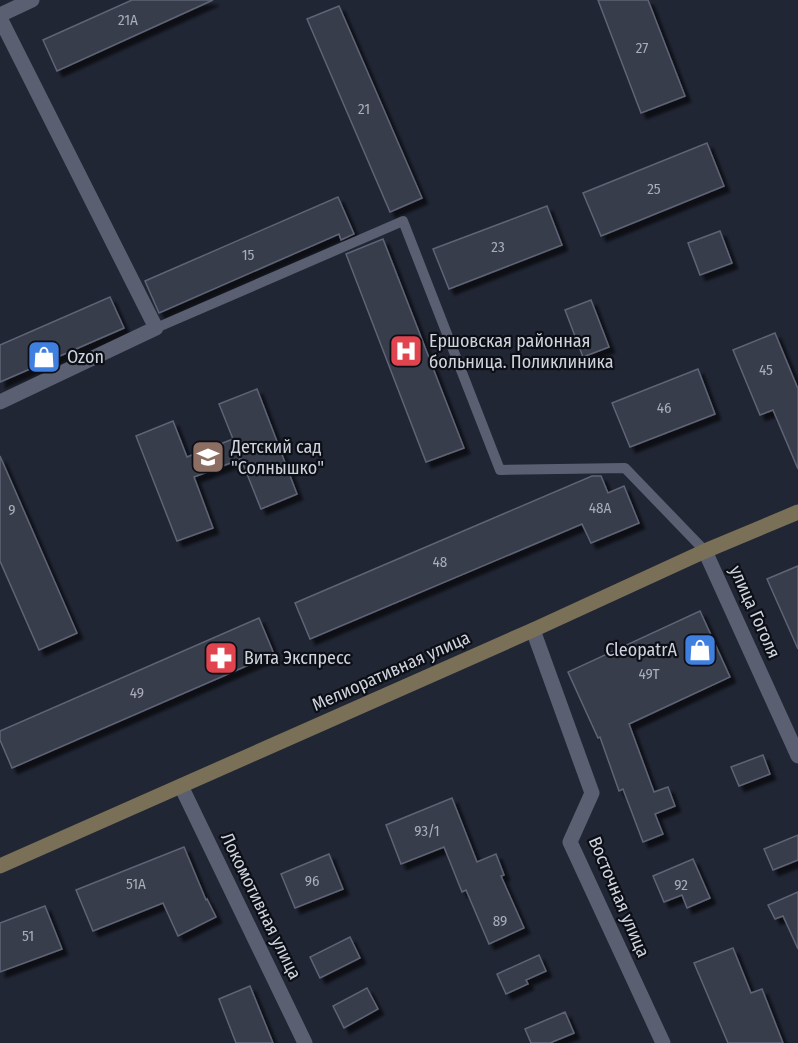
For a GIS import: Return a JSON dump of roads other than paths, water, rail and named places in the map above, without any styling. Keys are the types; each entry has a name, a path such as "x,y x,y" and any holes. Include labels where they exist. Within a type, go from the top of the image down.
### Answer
{"main road":[{"name":"Мелиоративная улица","path":"0,866 533,630 705,551 798,512"}],"street":[{"path":"0,402 156,328 0,16 32,0"},
{"name":"улица Гоголя","path":"705,551 798,756"},
{"name":"Восточная улица","path":"533,630 592,793 570,842 663,1043"},
{"name":"Локомотивная улица","path":"181,786 305,1043"}],"lane":[{"path":"156,328 403,221 500,470 625,468 705,551"}],"place":[{"name":"Ершовская районная больница. Поликлиника","path":"406,351"},
{"name":"Ozon","path":"44,357"},
{"name":"Детский сад \"Солнышко\"","path":"208,457"},
{"name":"CleopatrA","path":"700,650"},
{"name":"Вита Экспресс","path":"221,658"}]}
